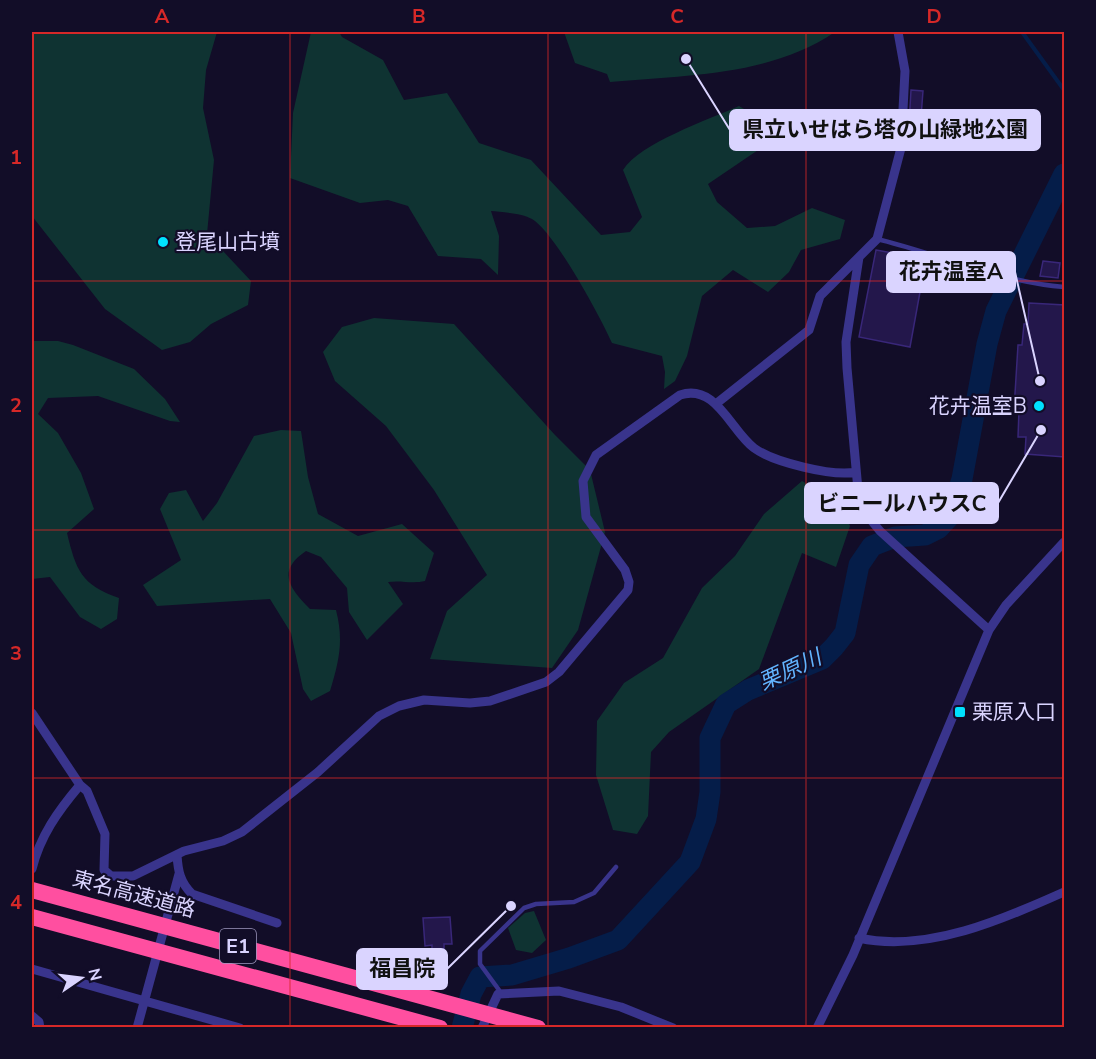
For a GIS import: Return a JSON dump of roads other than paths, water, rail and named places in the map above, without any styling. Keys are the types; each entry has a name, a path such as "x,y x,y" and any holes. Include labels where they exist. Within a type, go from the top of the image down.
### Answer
{"highway":[{"name":"東名高速道路","path":"32,890 538,1028"},
{"name":"E1","path":"32,917 438,1027"}],"street":[{"path":"717,404 809,330 820,296 877,239 901,148 905,71 898,32"},
{"path":"859,257 846,342 856,472 861,502 866,514 880,531 989,630"},
{"path":"32,713 80,785 87,791 105,834 104,870 111,876 133,876 177,855 223,841 242,832 318,772 379,716 399,706 424,700 470,703 490,701 537,687 554,677 628,590 629,582 625,570 586,517 583,481 590,463 596,455 680,395 691,393 717,404 757,450 779,459 844,475 856,472"},
{"path":"817,1028 860,938 989,630 1006,605 1065,542"},
{"path":"32,869 34,848 58,811 80,785"},
{"path":"177,855 183,885 192,894 277,923"},
{"path":"137,1028 179,874"},
{"path":"860,938 901,942 975,927 996,922 1065,892"},
{"path":"32,969 240,1028"},
{"path":"482,1028 499,992 559,991 621,1007 673,1028"},
{"path":"32,1016 39,1022 40,1028"},
{"path":"197,1028 200,1017"}],"lane":[{"path":"877,239 1034,283 1065,287"},
{"path":"499,992 482,968 478,957 480,951 525,908 536,904 574,902 594,893 616,867"}],"waterway":[{"path":"1022,32 1064,90"},
{"name":"栗原川","path":"462,1028 471,994 480,977 512,975 618,940 690,862 706,819 710,792 710,738 726,704 748,690 822,659 845,633 859,565 872,546 895,537 925,535 939,528 950,516 962,479 987,344 996,311 1064,174"}],"place":[{"name":"県立いせはら塔の山緑地公園","path":"686,59"},
{"name":"登尾山古墳","path":"163,242"},
{"name":"花卉温室A","path":"1040,381"},
{"name":"花卉温室B","path":"1039,406"},
{"name":"ビニールハウスC","path":"1041,430"},
{"name":"栗原入口","path":"960,712"},
{"name":"福昌院","path":"511,906"}]}
